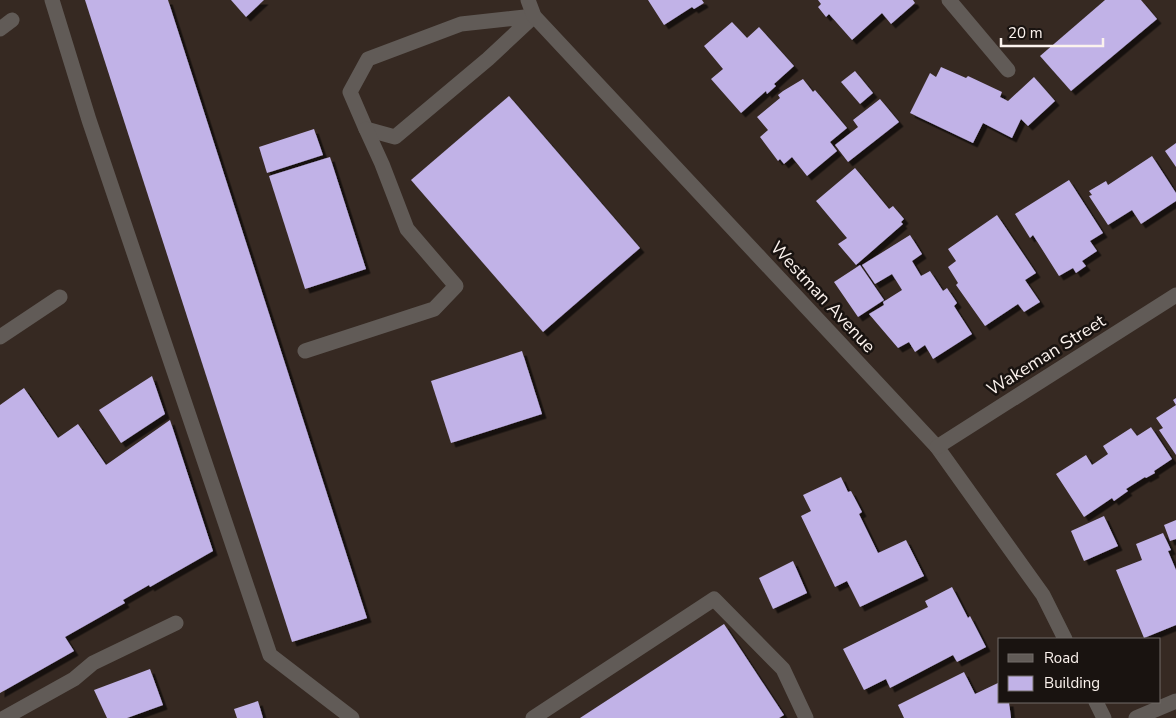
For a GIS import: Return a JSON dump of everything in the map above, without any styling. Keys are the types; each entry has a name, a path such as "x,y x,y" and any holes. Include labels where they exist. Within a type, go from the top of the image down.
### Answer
{"street":[{"path":"52,0 89,120 270,655 352,718"},
{"name":"Westman Avenue","path":"528,0 534,16 937,446 1043,595 1064,638"},
{"path":"949,0 1008,70"},
{"path":"305,351 434,309 456,286 407,229 382,164 350,92 368,59 461,24 534,16"},
{"path":"366,129 395,136 488,58 534,16"},
{"name":"Wakeman Street","path":"937,446 1176,295"},
{"path":"0,337 60,297"},
{"path":"533,718 714,599 783,669 806,718"},
{"path":"4,718 74,679 93,663 176,623"},
{"path":"1136,718 1176,701"},
{"path":"1096,703 1104,718"}],"building":[{"path":"85,0 168,0 367,618 292,642"},
{"path":"231,0 264,0 246,17"},
{"path":"648,0 702,0 704,3 694,9 692,7 664,25"},
{"path":"818,0 913,0 915,3 891,24 882,13 852,40 829,14 826,17 818,7 821,4"},
{"path":"1105,0 1141,0 1157,19 1071,91 1040,56"},
{"path":"732,22 747,38 759,27 794,66 774,84 776,86 767,94 766,91 741,113 711,79 723,69 704,46"},
{"path":"941,67 966,78 968,76 1002,92 1000,97 1008,101 1034,77 1055,101 1028,126 1021,119 1012,138 983,123 973,143 910,113 930,73 936,77"},
{"path":"855,71 873,93 860,104 841,82"},
{"path":"803,79 813,92 815,90 847,128 830,142 837,151 807,176 792,157 784,164 780,159 778,161 760,137 768,130 757,117 780,98 778,95"},
{"path":"509,96 640,248 543,332 411,180"},
{"path":"880,99 899,122 848,162 835,145 858,127 853,120"},
{"path":"314,129 323,155 267,173 259,147"},
{"path":"1176,143 1176,167 1165,151"},
{"path":"1152,156 1176,193 1176,201 1141,224 1132,210 1108,225 1089,196 1092,195 1089,191 1106,181 1108,185"},
{"path":"330,157 366,269 305,289 269,176"},
{"path":"855,168 889,209 893,206 904,219 901,222 903,224 856,265 838,244 847,238 816,201"},
{"path":"1069,180 1103,233 1090,241 1097,251 1082,261 1086,266 1076,273 1073,268 1059,276 1033,235 1030,238 1015,214"},
{"path":"997,215 1036,273 1025,280 1040,302 1024,312 1018,304 985,326 956,285 958,283 948,267 956,261 948,249"},
{"path":"910,235 922,254 912,261 921,276 930,271 943,291 947,288 957,303 954,306 972,334 933,359 925,345 915,352 909,342 898,348 869,314 884,305 883,302 902,290 892,274 875,284 862,265"},
{"path":"860,265 884,300 858,317 834,282"},
{"path":"522,351 542,414 451,443 431,381"},
{"path":"152,376 165,414 121,443 99,410"},
{"path":"24,388 58,438 78,424 106,465 170,420 213,551 123,600 125,603 65,637 74,651 0,693 0,405"},
{"path":"1176,405 1176,455 1159,430 1163,428 1156,418"},
{"path":"1151,427 1172,459 1154,471 1155,473 1126,489 1128,491 1114,501 1112,498 1084,517 1056,474 1086,455 1092,465 1108,454 1103,446 1131,428 1137,436"},
{"path":"841,477 848,492 851,491 862,512 859,514 878,553 906,540 924,576 860,607 847,581 835,587 801,516 811,511 803,495"},
{"path":"1104,516 1118,546 1084,561 1071,531"},
{"path":"1176,520 1176,539 1170,541 1164,525"},
{"path":"1163,533 1171,550 1168,551 1176,570 1176,625 1144,638 1116,570 1142,560 1136,544"},
{"path":"793,561 807,593 773,609 759,578"},
{"path":"952,587 986,647 957,662 953,655 890,688 886,679 864,690 843,649 928,607 925,601"},
{"path":"724,624 784,715 779,718 580,718"},
{"path":"150,669 163,705 127,718 107,718 94,690"},
{"path":"964,672 975,694 998,683 998,703 1009,703 1011,718 904,718 898,705"},
{"path":"258,701 263,718 237,718 234,709"}]}
